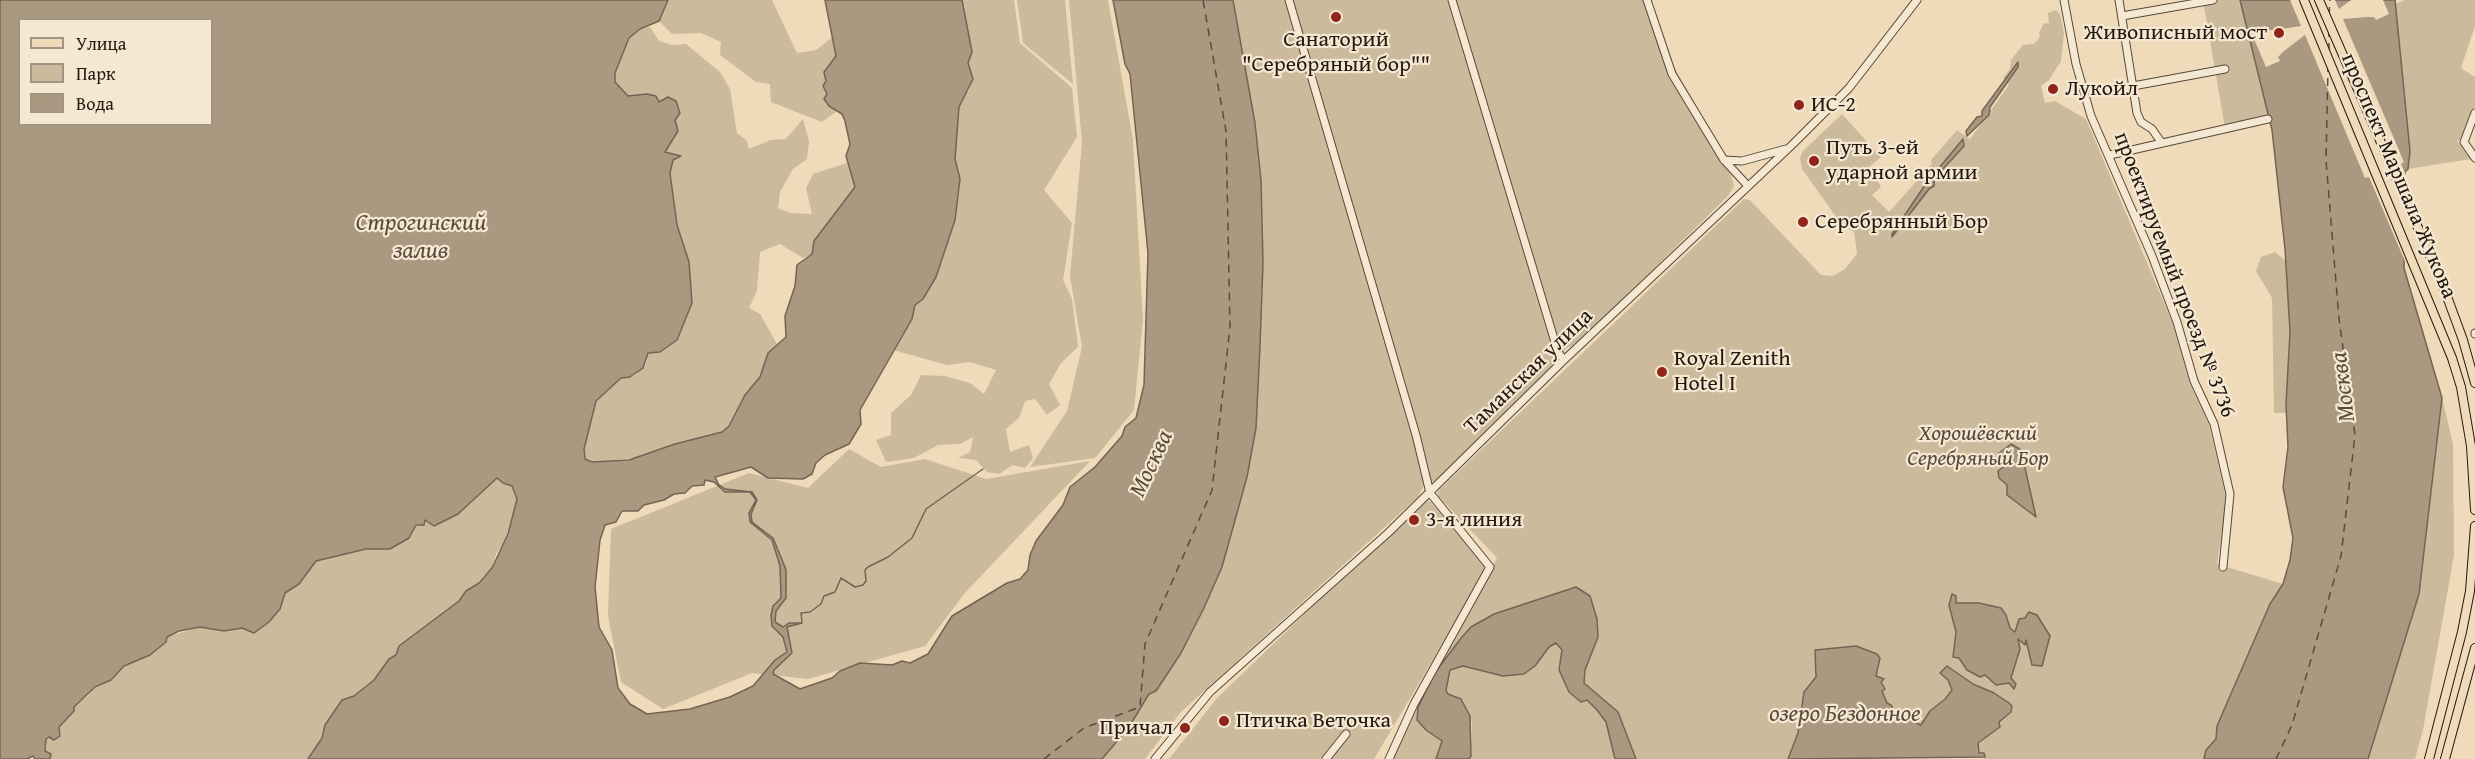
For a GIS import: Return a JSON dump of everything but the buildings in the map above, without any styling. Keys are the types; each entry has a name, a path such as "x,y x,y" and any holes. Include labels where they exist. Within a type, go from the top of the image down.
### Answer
{"main road":[{"name":"проспект Маршала Жукова","path":"2304,0 2452,358 2468,426 2475,510"},
{"name":"проспект Маршала Жукова","path":"2319,0 2442,283 2463,340 2475,384"},
{"path":"2429,759 2453,672 2470,591 2475,526"},
{"path":"2445,759 2475,648"}],"street":[{"path":"1289,0 1416,435 1430,493 1490,567 1414,704 1389,759"},
{"path":"1452,0 1558,352 1564,360"},
{"path":"1647,0 1672,74 1724,159 1748,186"},
{"name":"Таманская улица","path":"1155,759 1210,692 1430,493 1564,360 1748,186 1774,158 1793,144 1849,88 1917,0"},
{"name":"проектируемый проезд № 3736","path":"2064,0 2076,64 2091,116 2110,155 2152,256 2194,381 2214,424 2230,494 2223,567"},
{"path":"2119,0 2140,120 2152,129 2161,142"},
{"path":"2122,16 2213,0"},
{"path":"2133,86 2225,69"},
{"path":"2475,113 2464,142 2475,158"},
{"path":"2110,155 2268,119"},
{"path":"1724,159 1774,158"},
{"path":"1742,180 1740,167 1747,160"},
{"path":"1326,759 1346,734"}],"green space":[{"path":"668,0 772,0 797,53 816,50 833,37 836,56 824,72 826,81 823,86 827,94 825,102 838,110 822,122 771,102 770,84 756,82 720,55 721,42 701,33 672,34 659,21"},
{"path":"962,0 1014,0 1020,43 1072,88 1077,137 1044,190 1072,223 1063,280 1072,299 1078,347 1061,363 1049,384 1060,405 1047,415 1035,399 1025,401 1019,418 1006,429 1010,452 1029,445 1033,458 1025,468 1013,465 999,474 987,472 976,460 958,458 970,452 973,437 960,444 938,445 914,458 886,462 876,440 891,435 891,413 911,395 921,375 945,376 970,383 984,394 996,370 970,362 947,365 893,350 912,319 915,305 927,294 933,280 949,238 958,197 960,179 955,159 957,119 960,102 969,90 972,75 968,63 971,55"},
{"path":"1017,0 1065,0 1073,84 1023,43"},
{"path":"1069,0 1108,0 1133,140 1143,320 1134,410 1095,458 1030,467 1067,411 1082,347 1070,276 1082,142"},
{"path":"1233,0 1651,0 1673,65 1723,153 1719,157 1731,175 1734,186 1728,196 1576,345 1567,348 1554,361 1551,369 1437,481 1425,483 1418,497 1180,713 1145,759 1102,759 1129,727 1150,694 1156,691 1181,653 1203,610 1222,567 1247,477 1256,428 1263,263 1261,180 1255,123"},
{"path":"2203,0 2240,0 2269,118 2225,128"},
{"path":"2405,0 2475,0 2475,26 2461,68 2475,77 2475,106 2463,137 2457,141 2471,159 2408,169 2410,150 2395,4"},
{"name":"Хорошёвский Серебряный Бор","path":"2056,10 2060,14 2064,33 2061,61 2049,80 2041,86 2045,103 2055,101 2086,119 2173,324 2190,384 2209,425 2225,493 2225,514 2217,564 2283,584 2270,604 2217,726 2216,739 2210,745 2204,759 1983,759 1984,753 1979,753 1978,743 1998,729 1999,722 2011,712 2011,705 1994,693 1976,687 1951,671 1948,680 1952,690 1930,711 1921,726 1906,719 1900,720 1887,703 1882,691 1884,689 1881,679 1876,676 1879,668 1874,653 1853,646 1832,650 1823,648 1816,677 1804,692 1798,733 1788,759 1636,759 1618,712 1584,683 1585,670 1598,637 1597,619 1576,587 1494,614 1467,631 1442,663 1418,707 1419,723 1442,741 1436,759 1392,759 1408,721 1497,558 1438,496 1438,491 1744,199 1750,200 1821,275 1833,276 1845,269 1857,254 1854,232 1842,225 1802,169 1800,158 1803,151 1842,114 1881,157 1869,167 1881,187 1872,195 1889,212 1932,164 1931,160 1957,130 1970,139 2009,85 2003,78 2010,69 2011,60 2023,45 2034,44 2040,37 2039,33 2044,23 2049,24 2048,13"},
{"path":"650,27 659,41 672,45 686,44 720,72 730,89 737,133 747,141 749,149 771,140 786,139 803,119 809,141 807,159 793,169 780,192 778,208 790,213 812,214 806,188 813,174 847,163 855,187 814,241 812,254 803,258 780,244 760,252 757,291 749,308 760,314 777,344 768,353 760,377 745,395 729,426 722,432 675,444 637,458 592,462 585,459 584,449 596,401 620,378 634,376 646,364 648,353 662,349 677,340 692,303 689,262 677,225 670,173 673,160 681,156 665,152 678,131 674,119 677,117 676,101 659,102 650,95 628,96 615,82 615,73 629,38 640,29"},
{"path":"2275,252 2286,261 2290,332 2286,413 2274,413 2272,298 2256,271 2261,257"},
{"path":"2442,398 2453,444 2454,555 2423,730 2415,759 2368,759 2419,594"},
{"path":"849,449 881,467 925,459 986,479 1090,461 964,594 925,646 808,679 752,673 663,709 621,682 608,616 611,529 749,473 808,488"},
{"path":"497,478 514,488 517,499 505,542 496,554 492,568 459,601 399,646 396,655 374,680 354,696 342,700 325,725 322,738 308,759 49,759 45,751 46,739 49,737 54,740 61,734 59,727 63,720 69,718 74,707 89,695 90,691 111,680 124,666 150,655 166,642 167,637 200,627 224,631 242,628 254,633 269,622 280,609 285,593 305,576 317,560 366,549 390,549 409,537 416,525 424,525 425,520 465,508"},
{"path":"1423,500 1431,502 1487,569 1374,759 1169,759 1217,698"},
{"path":"1556,643 1562,650 1561,660 1569,692 1581,702 1587,699 1606,722 1615,759 1469,759 1472,723 1461,699 1447,693 1445,685 1450,670 1463,666 1503,676 1524,674 1535,666 1549,647"}],"water":[{"path":"0,0 668,0 659,21 640,29 629,38 615,73 615,82 628,96 647,94 656,96 659,102 668,97 676,101 680,113 675,120 678,131 665,152 681,156 673,160 670,173 677,225 689,262 692,303 677,340 660,352 648,353 643,368 630,377 621,378 596,401 584,449 585,459 592,462 629,460 675,444 722,432 729,426 745,395 760,377 768,353 786,337 785,316 795,286 797,265 812,254 814,241 855,187 846,156 850,144 845,121 842,114 829,106 824,99 827,94 823,86 826,81 824,72 836,56 825,0 962,0 972,52 968,63 973,79 959,107 955,159 960,179 955,220 936,277 923,299 915,305 912,319 860,410 861,424 849,444 825,455 816,463 812,474 803,479 768,478 751,467 715,477 719,485 725,489 752,492 757,500 751,514 752,522 773,538 783,562 786,570 786,598 776,611 775,622 783,627 789,623 802,623 787,627 792,653 774,670 773,674 800,689 832,678 840,671 860,663 892,665 902,661 910,663 928,654 952,616 1007,583 1020,579 1028,570 1030,555 1036,541 1063,505 1070,487 1095,467 1122,436 1125,427 1136,418 1144,385 1148,253 1130,74 1125,64 1113,0 1233,0 1255,123 1261,180 1263,263 1256,428 1247,477 1222,567 1203,610 1181,653 1156,691 1149,694 1129,727 1102,759 308,759 322,738 325,725 342,700 354,696 374,680 389,659 396,655 399,646 459,601 466,591 479,583 492,568 508,534 517,499 512,486 497,478 458,514 434,526 425,520 424,525 416,525 409,538 390,549 366,549 316,561 299,584 285,593 280,609 269,622 254,633 242,628 224,631 200,627 179,631 167,637 166,642 150,655 124,666 111,680 95,687 74,707 74,711 59,727 60,736 54,740 49,737 46,739 45,751 51,754 50,759 35,759 33,756 27,759 0,759","holes":["705,480 714,482 725,492 750,492 756,500 749,513 750,522 772,540 780,566 781,598 773,606 771,615 772,626 783,637 787,652 775,660 753,686 730,697 690,709 647,714 630,704 618,688 612,650 599,627 595,587 600,540 605,525 616,522 622,511 638,511 644,505 664,500 674,494 685,493 692,486 704,485"]},
{"name":"Москва","path":"2240,0 2395,0 2410,151 2408,169 2405,172 2404,268 2442,398 2419,594 2368,759 2204,759 2206,750 2216,739 2217,726 2270,604 2283,584 2293,538 2283,487 2288,447 2286,404 2290,332 2285,249 2272,130"},
{"path":"2018,62 2018,67 1990,107 1989,115 1967,136 1966,131 1977,117 1982,116 1982,111"},
{"path":"1963,139 1964,146 1934,179 1934,186 1929,189 1892,237 1925,185"},
{"path":"2011,444 2021,450 2036,517 2007,495 2007,485 1999,478 1998,471 2006,465 1998,461 1998,454"},
{"path":"1576,587 1590,596 1597,619 1598,637 1585,670 1584,683 1618,712 1636,759 1615,759 1606,722 1587,700 1581,702 1569,692 1559,670 1562,650 1556,643 1549,647 1535,666 1524,674 1503,676 1463,666 1450,670 1446,690 1448,694 1461,699 1470,716 1471,756 1469,759 1436,759 1442,741 1426,730 1417,720 1418,707 1436,671 1462,637 1471,627 1494,614"},
{"path":"1952,594 1956,596 1956,603 1979,603 2001,608 2010,628 2015,632 2019,619 2025,618 2029,612 2037,615 2050,636 2042,666 2032,665 2026,640 2025,645 2018,639 2020,649 2011,678 2016,684 2014,689 2009,683 1996,685 1985,675 1980,677 1967,670 1959,658 1953,657 1956,632 1949,605"},
{"name":"озеро Бездонное","path":"1856,646 1877,654 1880,658 1876,676 1884,679 1881,682 1885,689 1882,691 1887,703 1891,705 1900,720 1906,719 1921,725 1930,711 1945,699 1952,690 1948,680 1940,673 1947,666 1973,684 1994,693 2009,703 2012,706 2011,712 1999,722 2000,727 1978,743 1979,753 1984,753 1985,757 1788,759 1798,733 1804,692 1816,677 1815,650"}],"pier":[{"path":"2290,0 2335,0 2339,9 2351,0 2383,0 2389,14 2376,20 2374,17 2343,19 2404,162 2401,164 2408,180 2407,266 2369,177 2365,178 2305,35 2278,57 2280,61 2266,67 2251,32 2265,26 2267,30 2275,30 2301,26"}],"waterway":[{"path":"802,622 801,613 810,612 821,604 824,596 835,592 841,578 855,587 863,585 866,581 865,570 888,557 912,538 926,509 983,469"}],"ferry route":[{"path":"1044,759 1084,728 1140,707 1145,644 1212,490 1230,327 1226,131 1203,0"},
{"path":"2329,15 2330,0"},
{"path":"2329,32 2329,51"},
{"path":"2276,759 2292,725 2341,556 2355,435 2339,319 2326,160 2328,68"}],"place":[{"name":"Санаторий \"Серебряный бор\"\"","path":"1336,17"},
{"name":"Живописный мост","path":"2279,33"},
{"name":"Лукойл","path":"2053,89"},
{"name":"ИС-2","path":"1799,105"},
{"name":"Путь 3-ей ударной армии","path":"1814,161"},
{"name":"Серебрянный Бор","path":"1803,222"},
{"name":"Royal Zenith Hotel I","path":"1662,372"},
{"name":"3-я линия","path":"1414,520"},
{"name":"Птичка Веточка","path":"1224,721"},
{"name":"Причал","path":"1185,728"}],"water label":[{"name":"Строгинский залив","path":"421,238"}]}
